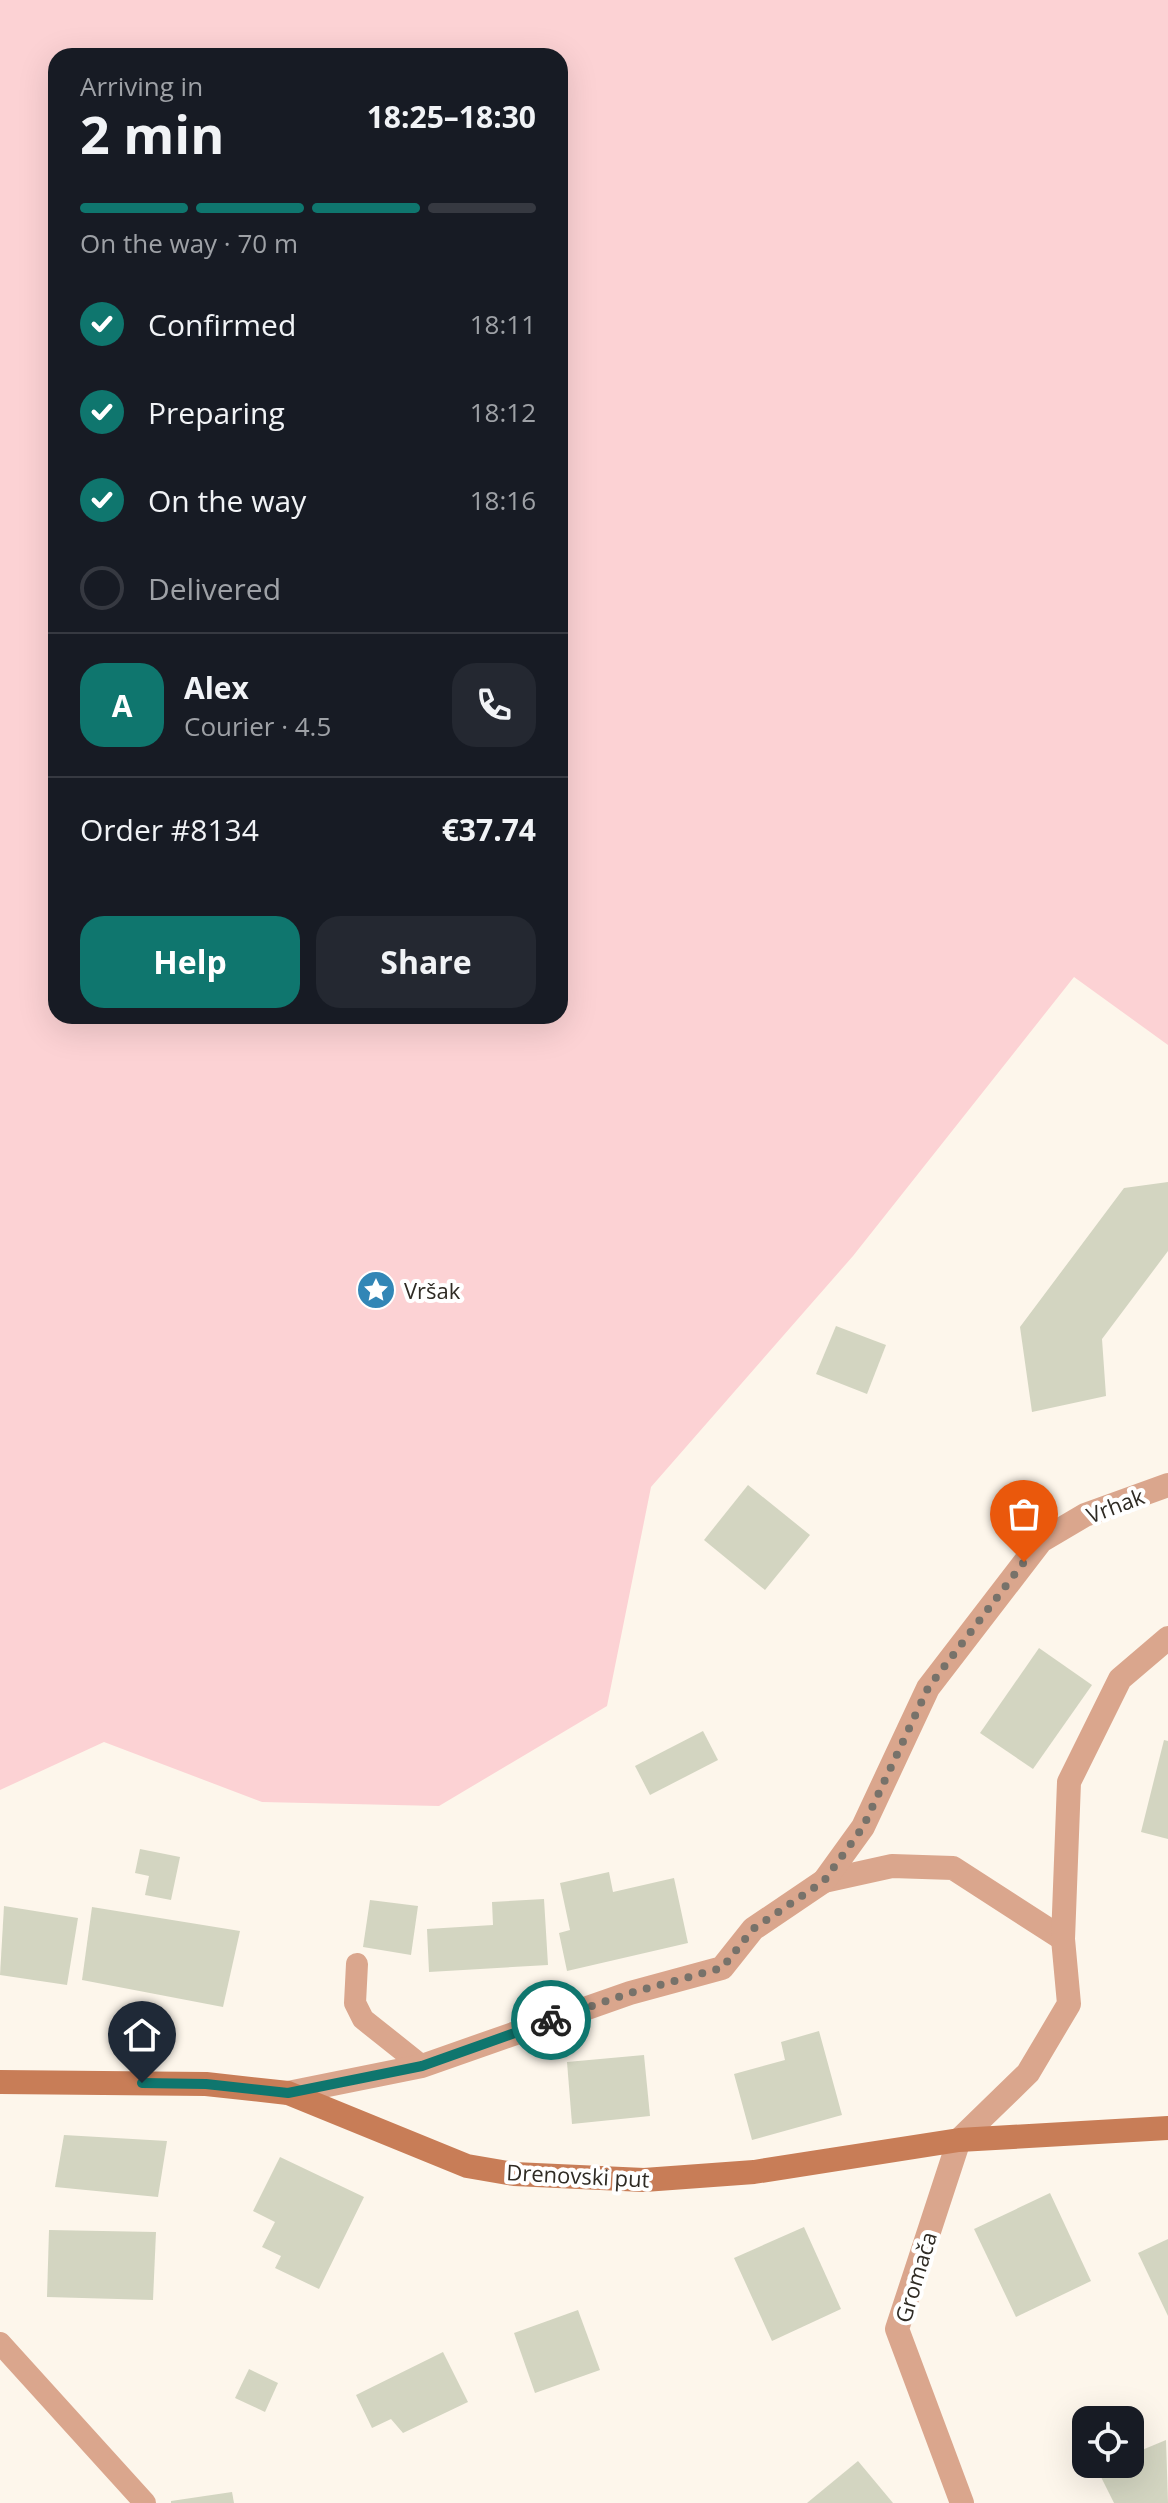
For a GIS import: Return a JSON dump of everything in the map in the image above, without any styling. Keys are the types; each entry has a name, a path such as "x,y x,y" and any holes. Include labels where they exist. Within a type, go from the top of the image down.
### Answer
{"main road":[{"name":"Drenovski put","path":"0,2082 206,2084 288,2093 467,2166 514,2174 644,2180 754,2172 959,2140 1168,2128"}],"street":[{"name":"Vrhak","path":"288,2093 422,2066 630,1993 722,1968 753,1929 824,1881 863,1827 928,1688 1041,1541 1085,1515 1168,1485"},
{"path":"959,2140 1028,2073 1069,2004 1063,1939 1069,1782 1120,1679 1168,1638"},
{"name":"Vrhak","path":"824,1881 892,1866 953,1868 1063,1939"},
{"name":"Gromača","path":"959,2140 897,2329 962,2503"}],"lane":[{"path":"357,1964 355,2003 363,2019 422,2066"},
{"path":"0,2343 145,2503"}],"shaded area":[{"path":"0,0 1168,0 1168,1045 1074,977 853,1256 651,1487 607,1706 439,1806 262,1802 104,1742 0,1790"}],"building":[{"path":"1168,1182 1168,1251 1102,1339 1106,1396 1032,1412 1020,1327 1124,1188"},
{"path":"836,1326 886,1345 867,1394 816,1374"},
{"path":"748,1485 810,1535 765,1590 704,1540"},
{"path":"1039,1648 1092,1685 1033,1769 980,1733"},
{"path":"703,1731 718,1760 650,1795 635,1766"},
{"path":"1164,1740 1168,1741 1168,1839 1141,1832"},
{"path":"140,1849 180,1857 171,1900 145,1895 149,1876 135,1873"},
{"path":"609,1872 613,1892 674,1878 688,1943 567,1971 559,1933 570,1930 560,1883"},
{"path":"544,1899 548,1965 429,1972 427,1929 493,1925 492,1902"},
{"path":"370,1900 418,1906 411,1955 363,1947"},
{"path":"4,1906 78,1918 67,1985 0,1975"},
{"path":"92,1907 240,1931 223,2007 82,1980"},
{"path":"819,2031 842,2115 752,2140 734,2074 785,2060 781,2042"},
{"path":"644,2055 650,2116 572,2124 567,2062"},
{"path":"64,2135 167,2141 158,2197 55,2187"},
{"path":"280,2157 364,2197 319,2289 275,2268 281,2256 262,2247 275,2222 253,2211"},
{"path":"1050,2193 1091,2281 1016,2317 974,2229"},
{"path":"804,2227 841,2309 772,2341 734,2258"},
{"path":"49,2230 156,2232 153,2300 47,2297"},
{"path":"1168,2239 1168,2316 1138,2253"},
{"path":"578,2310 600,2370 535,2393 514,2333"},
{"path":"443,2352 468,2402 403,2433 391,2419 372,2428 356,2395"},
{"path":"249,2369 278,2383 265,2412 235,2398"},
{"path":"1166,2440 1168,2503 1114,2503 1102,2478 1144,2478 1144,2449"},
{"path":"858,2461 893,2503 807,2503"},
{"path":"232,2492 234,2503 171,2503 171,2501"}],"way so far":[{"path":"551,2020 630,1993 722,1968 753,1929 824,1881 863,1827 898,1758 928,1688 1024,1562"}],"place":[{"name":"Vršak","path":"376,1290"}],"route":[{"path":"142,2083 206,2084 288,2093 422,2066 551,2020"}]}
